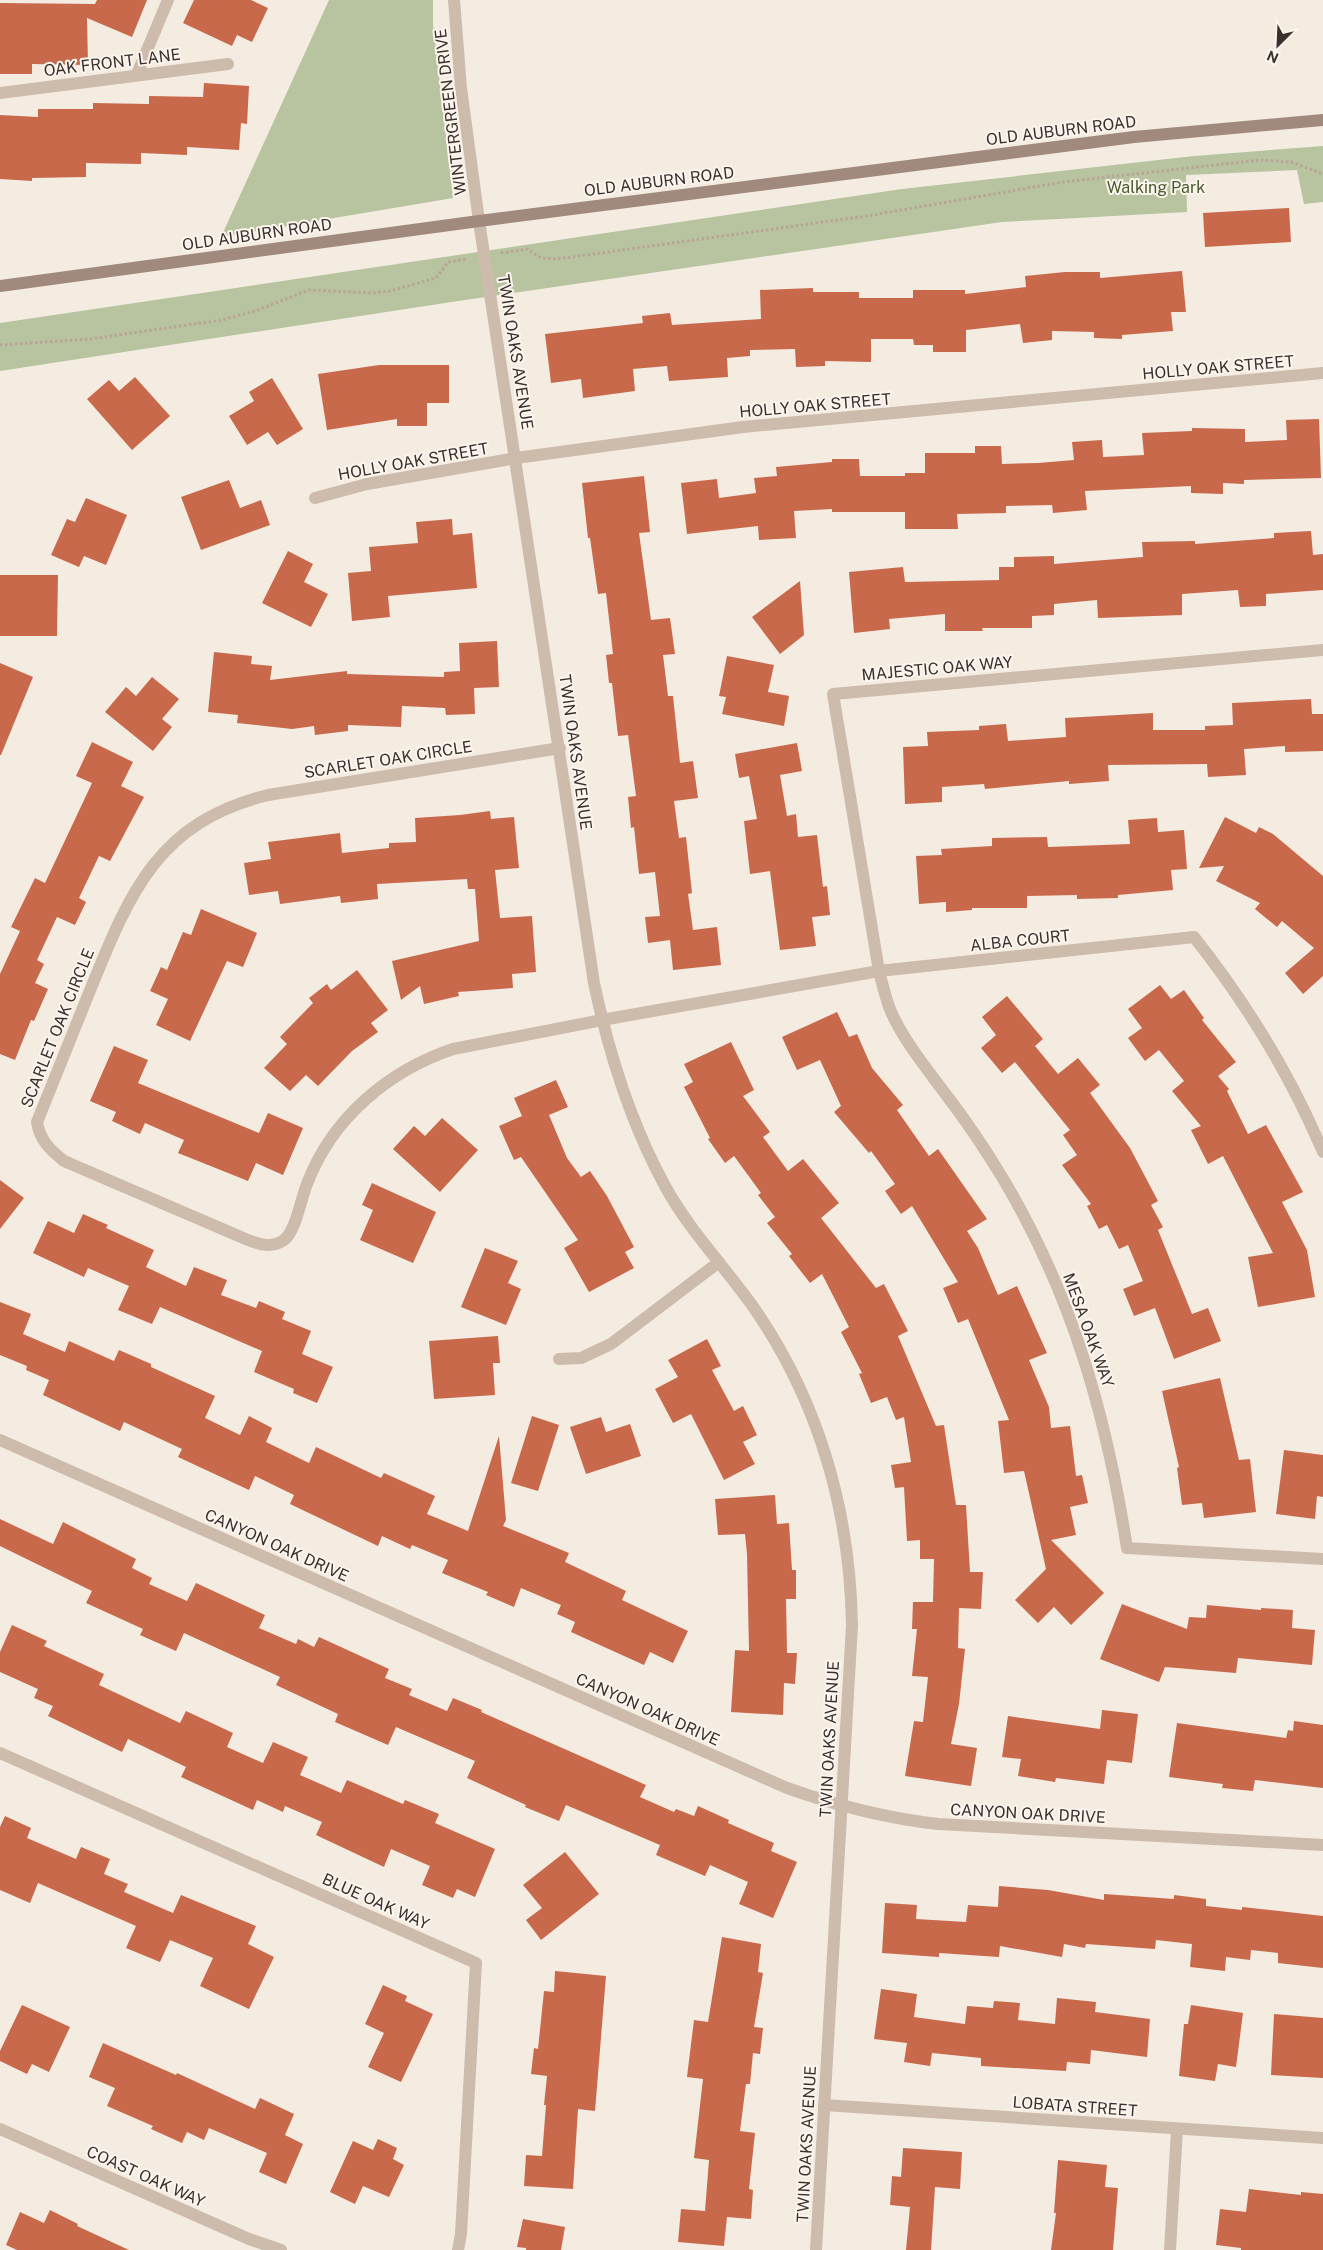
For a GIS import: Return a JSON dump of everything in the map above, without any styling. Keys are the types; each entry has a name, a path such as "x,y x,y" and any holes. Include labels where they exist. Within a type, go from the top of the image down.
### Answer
{"main road":[{"name":"OLD AUBURN ROAD","path":"0,286 479,221 1134,136 1323,120"}],"street":[{"path":"137,74 168,0"},
{"name":"WINTERGREEN DRIVE","path":"454,0 461,88 479,221"},
{"name":"OAK FRONT LANE","path":"0,93 137,74 228,64"},
{"name":"TWIN OAKS AVENUE","path":"479,221 594,983 621,1088 640,1138 678,1208 754,1308 792,1373 822,1441 840,1507 849,1567 852,1625 816,2250"},
{"name":"HOLLY OAK STREET","path":"314,498 367,484 516,458 743,427 1323,373"},
{"name":"MAJESTIC OAK WAY","path":"878,971 833,694 1323,650"},
{"name":"SCARLET OAK CIRCLE","path":"560,748 268,794 250,799 217,813 186,832 158,857 136,886 119,919 37,1122 39,1134 47,1147 64,1161 248,1240 267,1246 285,1239 311,1174 330,1140 354,1110 383,1083 435,1055 453,1049 602,1020"},
{"name":"ALBA COURT","path":"602,1020 878,971 1194,937 1255,1020 1283,1066 1323,1152"},
{"name":"MESA OAK WAY","path":"878,971 886,998 897,1023 910,1046 967,1122 1002,1178 1034,1235 1061,1295 1084,1356 1103,1419 1117,1483 1127,1548 1323,1558"},
{"path":"560,1359 581,1358 611,1344 718,1262"},
{"name":"CANYON OAK DRIVE","path":"0,1440 787,1788 842,1807 895,1819 938,1824 1323,1845"},
{"name":"BLUE OAK WAY","path":"0,1753 476,1963 461,2234 458,2250"},
{"name":"LOBATA STREET","path":"824,2105 1177,2130 1323,2138"},
{"name":"COAST OAK WAY","path":"0,2129 249,2239 281,2250"},
{"path":"1170,2250 1177,2130"}],"path":[{"path":"0,346 90,339 222,320 255,311 309,290 373,293 390,291 436,278 448,262 526,249 541,258 557,258 867,216 1063,182 1260,160 1291,162 1323,174"}],"green space":[{"path":"329,0 433,0 433,24 453,198 221,237"},
{"name":"Walking Park","path":"1323,146 1323,202 1304,204 1297,170 1186,175 1187,212 1002,222 458,301 0,371 0,323 902,189 1194,156"}],"building":[{"path":"97,0 147,0 132,37 87,18 88,65 32,64 32,74 0,74 0,3 95,4"},
{"path":"194,0 251,0 268,8 252,42 237,35 232,46 183,23"},
{"path":"204,83 249,86 247,124 241,123 239,150 187,147 187,155 141,153 141,164 86,163 86,177 32,178 32,181 0,179 0,115 38,117 38,109 93,109 93,103 149,104 149,96 203,97"},
{"path":"1289,208 1291,242 1205,247 1203,213"},
{"path":"1182,271 1186,312 1171,312 1173,331 1122,335 1122,339 1094,338 1094,332 1052,331 1052,340 1023,343 1020,324 966,330 966,352 933,352 933,345 914,345 913,339 871,339 871,362 825,361 825,366 796,367 795,349 750,350 750,356 727,358 728,377 669,381 667,366 633,369 635,391 583,398 581,379 551,383 545,334 643,323 642,316 670,313 672,325 761,319 760,290 813,288 813,292 859,292 859,298 913,298 913,290 965,290 965,294 1026,287 1025,276 1065,272 1100,272 1100,278"},
{"path":"379,365 449,365 449,403 427,403 427,426 397,426 397,419 327,430 318,374"},
{"path":"135,377 170,416 132,450 87,399 109,380 119,391"},
{"path":"272,378 303,429 277,445 268,432 247,445 229,416 254,401 249,392"},
{"path":"1319,419 1321,478 1244,480 1244,484 1223,483 1223,494 1191,493 1191,486 1085,491 1087,510 1053,513 1052,505 1006,506 1006,513 957,514 958,529 905,529 905,512 832,512 832,509 794,511 796,538 759,540 758,526 687,534 681,483 717,479 719,498 756,493 754,478 777,476 776,467 832,462 832,459 859,459 860,476 905,476 905,473 925,473 925,453 975,453 975,446 1001,446 1002,464 1074,460 1072,442 1102,440 1103,457 1144,455 1142,433 1192,431 1192,428 1245,429 1245,442 1287,440 1286,420"},
{"path":"644,476 650,532 639,533 651,620 670,618 675,654 663,655 668,696 673,696 680,763 693,761 698,798 674,801 679,838 686,837 692,893 688,894 693,930 717,927 721,965 673,970 670,940 648,943 645,917 660,916 655,872 639,874 634,827 631,828 628,797 636,796 628,735 618,736 612,683 609,683 606,655 613,654 606,593 598,594 590,538 588,538 582,483"},
{"path":"229,480 240,508 261,500 270,525 201,550 181,497"},
{"path":"86,498 127,515 106,565 84,556 79,567 51,555 67,519 75,522"},
{"path":"452,519 453,535 472,533 477,588 388,596 390,617 352,621 348,573 371,571 369,547 418,543 416,522"},
{"path":"1311,531 1313,555 1323,554 1323,590 1266,594 1266,606 1240,607 1238,590 1182,594 1182,615 1098,618 1097,600 1054,604 1054,615 1032,616 1032,628 982,628 983,631 945,631 945,614 889,619 890,629 854,633 849,572 903,567 905,582 999,580 999,567 1014,567 1014,557 1054,556 1054,564 1143,557 1142,542 1195,541 1195,544 1274,538 1274,533"},
{"path":"288,551 313,564 304,582 328,594 311,627 262,603"},
{"path":"0,575 58,575 57,636 0,636"},
{"path":"800,581 804,635 780,654 752,617"},
{"path":"497,641 499,687 474,688 475,714 446,715 445,708 402,706 401,727 348,725 348,731 315,735 314,726 292,729 237,723 238,715 208,712 214,652 252,656 251,664 272,666 270,680 347,671 347,674 444,677 444,672 460,671 459,643"},
{"path":"727,656 774,665 768,692 789,696 784,726 722,714 726,697 719,696"},
{"path":"0,663 33,677 1,755 0,755"},
{"path":"152,677 179,699 162,719 172,727 153,751 105,712 126,687 136,696"},
{"path":"1311,699 1312,714 1323,714 1323,751 1285,752 1285,746 1244,749 1246,775 1208,777 1207,764 1108,765 1109,781 1069,784 1069,781 985,789 984,784 942,787 942,802 905,804 903,747 928,746 927,732 979,730 979,726 1006,724 1008,741 1066,737 1065,718 1153,713 1153,730 1205,730 1205,726 1233,725 1232,703"},
{"path":"92,742 133,762 121,786 144,797 110,861 99,856 79,898 86,902 75,925 57,917 37,960 44,964 35,983 48,989 34,1021 31,1020 15,1060 0,1054 0,974 20,931 11,927 35,878 45,883 92,783 76,776"},
{"path":"797,743 802,771 780,775 787,816 796,814 798,837 817,835 823,887 827,886 830,915 812,917 816,946 780,950 770,871 750,874 744,821 757,819 749,776 739,778 735,754"},
{"path":"490,811 491,819 514,817 519,868 495,870 500,918 532,916 536,972 512,974 513,988 458,992 459,996 424,1004 420,986 401,1000 392,961 479,941 475,889 468,889 467,879 377,884 378,899 341,903 340,896 280,904 278,891 249,895 244,863 271,859 268,842 340,833 342,853 389,848 389,843 416,842 415,818"},
{"path":"1225,817 1256,833 1259,827 1273,834 1323,876 1323,976 1303,994 1285,973 1314,948 1282,921 1277,927 1255,909 1260,903 1216,881 1224,866 1199,868"},
{"path":"1157,818 1158,832 1184,830 1187,869 1171,870 1173,890 1118,895 1118,898 1077,899 1077,895 1027,896 1027,908 972,908 972,910 946,912 946,902 919,904 916,856 942,855 941,849 992,846 992,838 1047,837 1048,847 1130,844 1128,820"},
{"path":"201,909 257,933 243,967 227,961 190,1041 156,1025 168,999 150,991 161,967 167,970 183,932 191,935"},
{"path":"357,970 388,1010 371,1023 378,1032 352,1051 318,1086 306,1075 290,1091 264,1068 287,1044 280,1037 313,1003 309,998 327,984 331,990"},
{"path":"1160,985 1171,999 1184,990 1204,1018 1202,1020 1236,1062 1218,1076 1229,1089 1227,1091 1248,1134 1266,1125 1303,1192 1282,1202 1307,1250 1315,1297 1258,1307 1248,1257 1273,1253 1223,1156 1208,1164 1191,1130 1201,1126 1172,1091 1184,1081 1159,1050 1145,1061 1128,1038 1142,1028 1128,1009"},
{"path":"1007,996 1043,1039 1035,1046 1058,1074 1078,1058 1100,1085 1090,1093 1130,1148 1158,1201 1151,1205 1163,1227 1158,1230 1192,1314 1208,1308 1221,1341 1174,1359 1155,1308 1134,1316 1123,1289 1143,1281 1128,1245 1119,1249 1107,1225 1099,1229 1087,1206 1091,1204 1062,1165 1077,1155 1063,1135 1070,1130 1015,1062 1002,1073 981,1048 996,1035 982,1017"},
{"path":"837,1012 849,1037 857,1034 872,1068 903,1105 897,1110 929,1156 938,1149 987,1219 967,1231 978,1248 998,1295 1017,1286 1047,1353 1029,1360 1049,1407 1051,1428 1070,1426 1076,1476 1082,1475 1088,1503 1070,1507 1076,1535 1051,1540 1104,1593 1071,1625 1054,1607 1038,1623 1015,1600 1046,1569 1024,1471 1004,1473 998,1421 1009,1420 968,1319 958,1323 943,1288 958,1282 912,1206 901,1214 885,1191 895,1184 871,1151 869,1153 834,1112 841,1106 820,1060 797,1070 782,1037"},
{"path":"731,1042 754,1090 743,1096 770,1132 763,1137 788,1171 803,1159 839,1203 821,1218 876,1288 884,1284 908,1331 898,1336 936,1426 944,1425 956,1505 966,1505 970,1572 983,1572 981,1609 959,1608 958,1648 965,1649 959,1704 951,1744 977,1748 971,1786 905,1776 914,1721 923,1722 928,1677 912,1676 917,1629 912,1629 913,1602 933,1602 934,1559 920,1559 920,1540 907,1541 904,1487 895,1488 891,1465 911,1462 904,1417 896,1420 887,1397 871,1403 859,1374 862,1373 841,1332 849,1327 822,1274 810,1283 789,1256 792,1254 767,1223 775,1217 758,1195 761,1193 734,1156 725,1163 708,1139 710,1138 684,1087 693,1082 684,1064"},
{"path":"114,1046 148,1060 138,1083 259,1133 268,1113 303,1128 283,1175 256,1163 248,1181 178,1153 184,1140 145,1123 140,1134 112,1121 116,1112 90,1101"},
{"path":"556,1080 568,1107 549,1115 567,1158 581,1177 590,1171 607,1196 634,1247 625,1252 634,1268 589,1292 564,1248 578,1240 521,1157 514,1160 499,1126 522,1116 514,1098"},
{"path":"442,1118 478,1150 440,1192 393,1149 414,1126 425,1136"},
{"path":"0,1180 24,1198 0,1229"},
{"path":"372,1183 436,1212 413,1263 360,1240 373,1210 362,1205"},
{"path":"83,1214 108,1225 106,1228 154,1250 146,1267 186,1286 194,1267 227,1280 221,1295 256,1308 259,1301 285,1312 282,1319 311,1331 302,1354 333,1367 317,1403 293,1393 294,1389 254,1372 262,1351 160,1307 152,1324 118,1310 129,1286 88,1268 84,1277 33,1253 48,1221 74,1233"},
{"path":"485,1248 518,1261 508,1283 521,1289 506,1325 461,1307"},
{"path":"0,1302 31,1314 23,1334 65,1352 69,1341 114,1361 119,1350 151,1364 151,1367 215,1396 205,1418 240,1435 249,1416 272,1428 266,1442 309,1463 316,1447 381,1478 384,1473 435,1496 427,1514 468,1531 499,1436 506,1520 503,1526 569,1553 565,1562 626,1591 622,1600 688,1631 673,1663 650,1652 644,1665 571,1632 575,1622 557,1614 561,1605 521,1588 514,1607 486,1595 488,1592 442,1573 448,1560 412,1545 410,1549 382,1536 378,1546 290,1504 294,1495 255,1476 249,1490 178,1457 182,1449 124,1422 120,1431 43,1395 49,1380 26,1370 27,1366 0,1355"},
{"path":"498,1336 500,1363 493,1363 495,1395 434,1399 429,1341"},
{"path":"707,1339 721,1366 712,1370 734,1411 743,1406 757,1435 743,1442 755,1464 724,1480 691,1414 673,1423 655,1389 678,1377 668,1360"},
{"path":"1220,1378 1239,1460 1250,1459 1256,1512 1204,1518 1202,1503 1182,1505 1177,1468 1179,1467 1162,1391"},
{"path":"532,1416 559,1425 538,1491 511,1483"},
{"path":"601,1417 606,1432 630,1424 641,1456 586,1474 570,1427"},
{"path":"1284,1450 1323,1455 1323,1497 1317,1496 1315,1519 1276,1514"},
{"path":"775,1495 777,1524 789,1523 792,1570 796,1570 796,1599 786,1599 787,1653 797,1653 795,1684 784,1683 783,1715 731,1712 735,1650 749,1651 747,1554 745,1534 718,1535 715,1499"},
{"path":"0,1519 53,1544 63,1522 136,1559 132,1568 152,1578 149,1584 187,1601 196,1583 265,1615 259,1628 296,1644 298,1639 314,1647 319,1637 389,1669 385,1678 412,1689 409,1695 447,1711 453,1698 646,1785 640,1797 674,1812 676,1809 694,1816 698,1806 729,1820 728,1823 774,1843 771,1851 797,1862 773,1918 739,1904 748,1882 710,1865 705,1876 656,1855 660,1845 566,1805 559,1821 525,1807 526,1805 467,1778 475,1761 396,1727 388,1745 335,1722 338,1714 276,1685 280,1677 184,1633 176,1651 140,1635 143,1629 86,1603 92,1591 0,1546"},
{"path":"1122,1604 1187,1629 1189,1617 1206,1618 1207,1605 1261,1610 1261,1608 1293,1610 1292,1628 1315,1630 1312,1665 1238,1658 1236,1673 1165,1667 1159,1682 1100,1659"},
{"path":"12,1625 47,1641 44,1646 104,1674 99,1685 180,1723 186,1711 233,1733 227,1747 263,1763 273,1742 308,1757 300,1775 341,1793 347,1780 403,1804 405,1800 439,1814 435,1823 495,1849 475,1897 457,1889 453,1898 422,1885 430,1866 391,1849 384,1867 316,1835 322,1822 285,1806 283,1812 257,1800 253,1810 181,1777 186,1767 128,1739 122,1752 48,1716 53,1706 34,1698 38,1689 0,1672 0,1652"},
{"path":"1102,1710 1138,1714 1132,1763 1107,1760 1104,1784 1056,1778 1055,1782 1018,1776 1021,1759 1002,1757 1008,1716 1100,1729"},
{"path":"1294,1721 1323,1725 1323,1788 1255,1780 1253,1791 1222,1788 1223,1784 1169,1777 1177,1723 1286,1738 1288,1730 1293,1731"},
{"path":"5,1816 31,1828 27,1838 76,1859 81,1847 110,1859 104,1874 128,1884 124,1892 173,1913 181,1895 256,1926 248,1944 274,1957 249,2009 200,1986 213,1958 170,1940 160,1962 126,1948 136,1926 38,1883 30,1903 0,1890 0,1827"},
{"path":"565,1852 599,1894 541,1940 526,1920 542,1908 523,1885"},
{"path":"999,1886 1048,1890 1104,1900 1104,1894 1174,1899 1174,1895 1206,1899 1206,1906 1242,1910 1242,1907 1323,1916 1323,1968 1278,1963 1278,1953 1251,1950 1250,1960 1226,1957 1225,1971 1190,1967 1192,1944 1156,1940 1155,1949 1086,1944 1085,1948 1064,1944 1062,1957 1000,1946 999,1957 939,1953 939,1957 882,1953 885,1903 917,1905 916,1919 966,1922 968,1905 998,1907"},
{"path":"722,1937 761,1944 758,1972 763,1973 754,2027 763,2028 760,2054 753,2053 750,2084 746,2084 740,2131 755,2133 749,2189 753,2190 751,2219 727,2217 724,2246 678,2242 681,2209 705,2211 709,2160 694,2158 703,2079 687,2077 694,2020 708,2022"},
{"path":"555,1971 606,1976 595,2111 578,2109 573,2189 524,2186 526,2155 542,2156 547,2076 531,2074 534,2048 538,2049 544,1991 554,1992"},
{"path":"383,1985 407,1996 405,2001 433,2014 401,2082 368,2067 384,2033 365,2024"},
{"path":"881,1989 917,1994 914,2017 965,2024 967,2006 993,2008 994,2001 1020,2003 1018,2020 1055,2024 1057,1998 1096,2002 1095,2012 1150,2019 1147,2057 1091,2050 1090,2064 1067,2062 1066,2071 981,2066 981,2058 932,2053 930,2066 904,2062 907,2043 874,2039"},
{"path":"22,2005 70,2027 49,2072 32,2064 27,2074 0,2061 0,2051"},
{"path":"1191,2005 1243,2013 1236,2067 1218,2064 1215,2081 1179,2076 1184,2024 1188,2024"},
{"path":"1274,2014 1323,2018 1323,2078 1271,2075"},
{"path":"103,2043 176,2075 177,2073 255,2109 260,2098 294,2114 285,2135 303,2144 286,2184 259,2172 267,2153 209,2128 204,2140 187,2132 182,2143 151,2129 153,2126 107,2106 115,2088 89,2077"},
{"path":"378,2139 397,2148 393,2159 404,2165 389,2197 363,2186 355,2204 330,2192 353,2141 373,2150"},
{"path":"903,2148 962,2152 960,2189 935,2187 931,2250 906,2250 910,2207 890,2205 892,2176 901,2177"},
{"path":"1058,2160 1107,2165 1105,2187 1118,2188 1113,2250 1051,2250 1056,2213 1054,2213"},
{"path":"1249,2189 1301,2195 1301,2192 1323,2194 1323,2250 1241,2250 1241,2248 1216,2245 1220,2209 1246,2212"},
{"path":"50,2210 78,2224 77,2226 129,2250 17,2250 6,2245 20,2212 44,2223"},
{"path":"523,2219 565,2227 561,2250 526,2250 526,2248 517,2247"}]}
